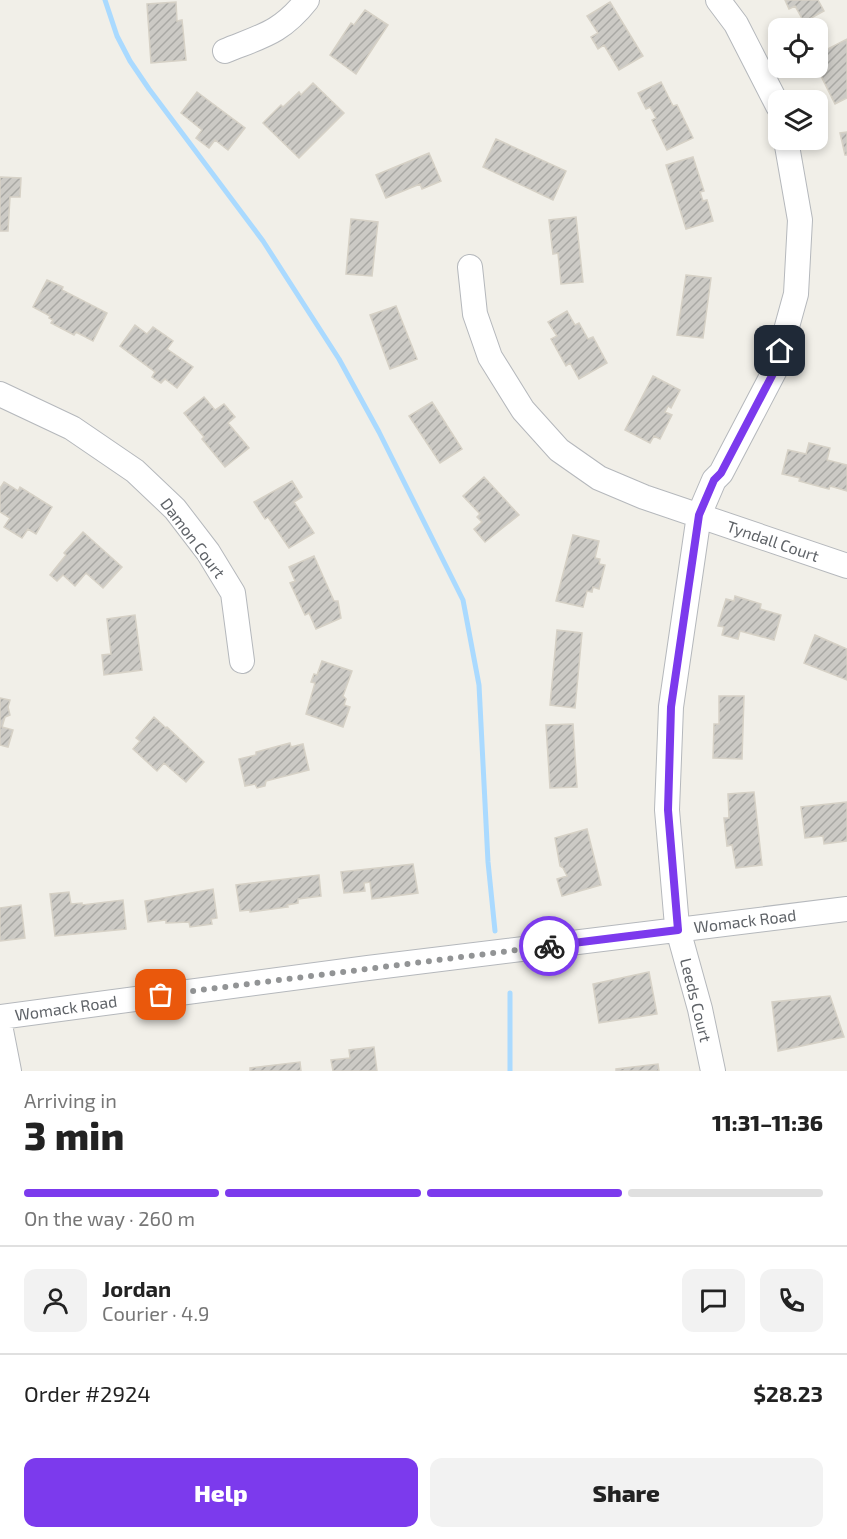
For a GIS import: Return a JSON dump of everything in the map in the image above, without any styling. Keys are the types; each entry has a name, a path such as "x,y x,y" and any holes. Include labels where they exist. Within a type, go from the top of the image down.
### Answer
{"street":[{"path":"225,51 277,30 295,16 307,0"},
{"path":"717,0 736,24 770,90"},
{"name":"Leeds Court","path":"712,1071 700,1009 678,930 668,810 671,707 699,515 714,480 721,473 775,370 796,294 800,220 788,150"},
{"name":"Tyndall Court","path":"470,267 475,314 490,357 523,410 559,450 599,478 644,497 847,566"},
{"name":"Damon Court","path":"0,394 72,428 135,471 175,509 208,552 233,593 242,661"},
{"name":"Womack Road","path":"0,1017 368,968 847,909"},
{"path":"0,1025 9,1071"}],"building":[{"path":"785,0 818,0 824,11 811,18 802,18 795,6 789,9"},
{"path":"176,2 177,21 182,20 186,60 151,63 147,4"},
{"path":"610,2 643,56 619,70 604,45 598,49 591,37 598,33 587,16"},
{"path":"365,10 388,25 356,74 330,55 351,23 354,25"},
{"path":"847,39 847,98 835,104 822,78 828,78 828,49"},
{"path":"661,82 673,106 677,105 693,138 667,150 652,120 656,118 650,107 646,109 638,93"},
{"path":"313,83 344,113 299,158 263,123 281,105 283,107 299,92 301,95"},
{"path":"197,92 245,128 228,150 215,140 209,148 196,138 202,130 181,113"},
{"path":"847,132 847,155 845,155 840,133"},
{"path":"496,139 566,171 553,200 483,167"},
{"path":"429,153 441,181 422,189 420,184 386,198 376,175"},
{"path":"693,157 704,191 700,192 703,201 707,200 713,221 686,229 666,165"},
{"path":"0,177 21,178 20,197 10,197 8,231 0,231"},
{"path":"576,217 583,282 561,284 558,253 553,254 549,220"},
{"path":"351,219 378,222 372,276 346,274"},
{"path":"686,275 711,278 703,338 677,335"},
{"path":"47,280 107,313 93,341 76,332 74,335 51,323 53,320 49,318 50,316 33,307"},
{"path":"396,306 417,359 390,369 370,315"},
{"path":"567,311 575,325 579,323 588,339 593,337 607,363 579,379 570,363 566,366 551,339 557,336 548,322"},
{"path":"135,325 147,334 153,327 173,341 167,349 193,367 177,388 165,379 161,383 152,377 155,372 120,346"},
{"path":"653,376 680,390 671,408 668,406 665,412 672,415 660,439 654,436 650,443 625,430"},
{"path":"204,397 215,410 224,404 235,417 228,423 249,448 225,467 184,413"},
{"path":"432,402 462,449 440,463 409,416"},
{"path":"809,443 830,448 827,460 847,465 847,491 830,486 829,489 782,474 788,450 806,454"},
{"path":"484,477 519,515 485,542 474,529 482,522 477,517 480,514 463,496"},
{"path":"292,481 302,497 294,502 314,533 289,548 268,517 265,519 254,502"},
{"path":"4,482 18,491 20,487 52,507 36,534 28,529 22,538 4,527 10,518 0,512 0,488"},
{"path":"83,532 122,567 103,588 86,573 75,586 63,575 57,581 50,575 66,555 64,553"},
{"path":"573,535 599,541 595,558 600,559 599,564 605,565 599,589 593,587 592,592 587,591 583,607 556,601"},
{"path":"314,556 334,601 338,601 341,618 316,629 309,613 305,615 290,583 295,581 289,567"},
{"path":"735,596 761,604 760,609 781,615 774,640 740,631 738,639 722,635 724,627 718,626 726,599 734,601"},
{"path":"135,615 142,670 104,675 102,655 111,654 107,619"},
{"path":"557,630 582,633 575,708 550,705"},
{"path":"815,635 847,649 847,680 804,663"},
{"path":"322,661 352,671 343,696 346,699 344,705 350,707 343,727 306,714 315,683 311,682 314,674 317,675"},
{"path":"719,696 744,696 742,759 713,758 714,724 719,724"},
{"path":"0,698 10,700 8,707 10,715 5,717 2,727 13,730 8,747 0,745"},
{"path":"154,717 204,762 186,782 164,763 157,771 133,749 140,741 136,738"},
{"path":"573,724 577,787 550,788 546,725"},
{"path":"290,743 291,747 303,744 309,770 266,781 265,786 257,788 255,784 245,786 239,759"},
{"path":"754,792 762,865 736,868 732,845 727,846 724,818 729,818 728,794"},
{"path":"847,802 847,841 824,844 823,836 805,838 801,807"},
{"path":"587,829 601,885 562,896 557,879 567,876 560,866 555,838"},
{"path":"413,864 418,893 372,899 370,882 364,883 365,891 344,893 341,872"},
{"path":"319,875 321,896 298,899 298,903 287,905 288,907 250,912 250,910 240,911 236,885"},
{"path":"213,889 217,918 211,919 212,924 190,927 189,922 166,923 166,920 148,922 145,901"},
{"path":"69,892 71,904 82,903 82,905 123,900 126,929 55,936 50,894"},
{"path":"21,905 25,938 0,941 0,908"},
{"path":"649,972 657,1014 599,1023 593,984"},
{"path":"830,996 844,1037 778,1051 772,1002"},
{"path":"374,1047 377,1071 333,1071 331,1060 350,1058 349,1050"},
{"path":"300,1062 301,1071 250,1071 250,1068"},
{"path":"658,1064 659,1071 616,1071 616,1069"}],"waterway":[{"path":"105,0 117,36 130,61 263,241 339,359 379,432 463,600 479,685 488,862 495,931"},
{"path":"510,993 510,1071"}],"way so far":[{"path":"161,995 549,946"}],"route":[{"path":"549,946 678,930 668,810 671,707 699,515 714,480 721,473 775,370 780,351"}]}
